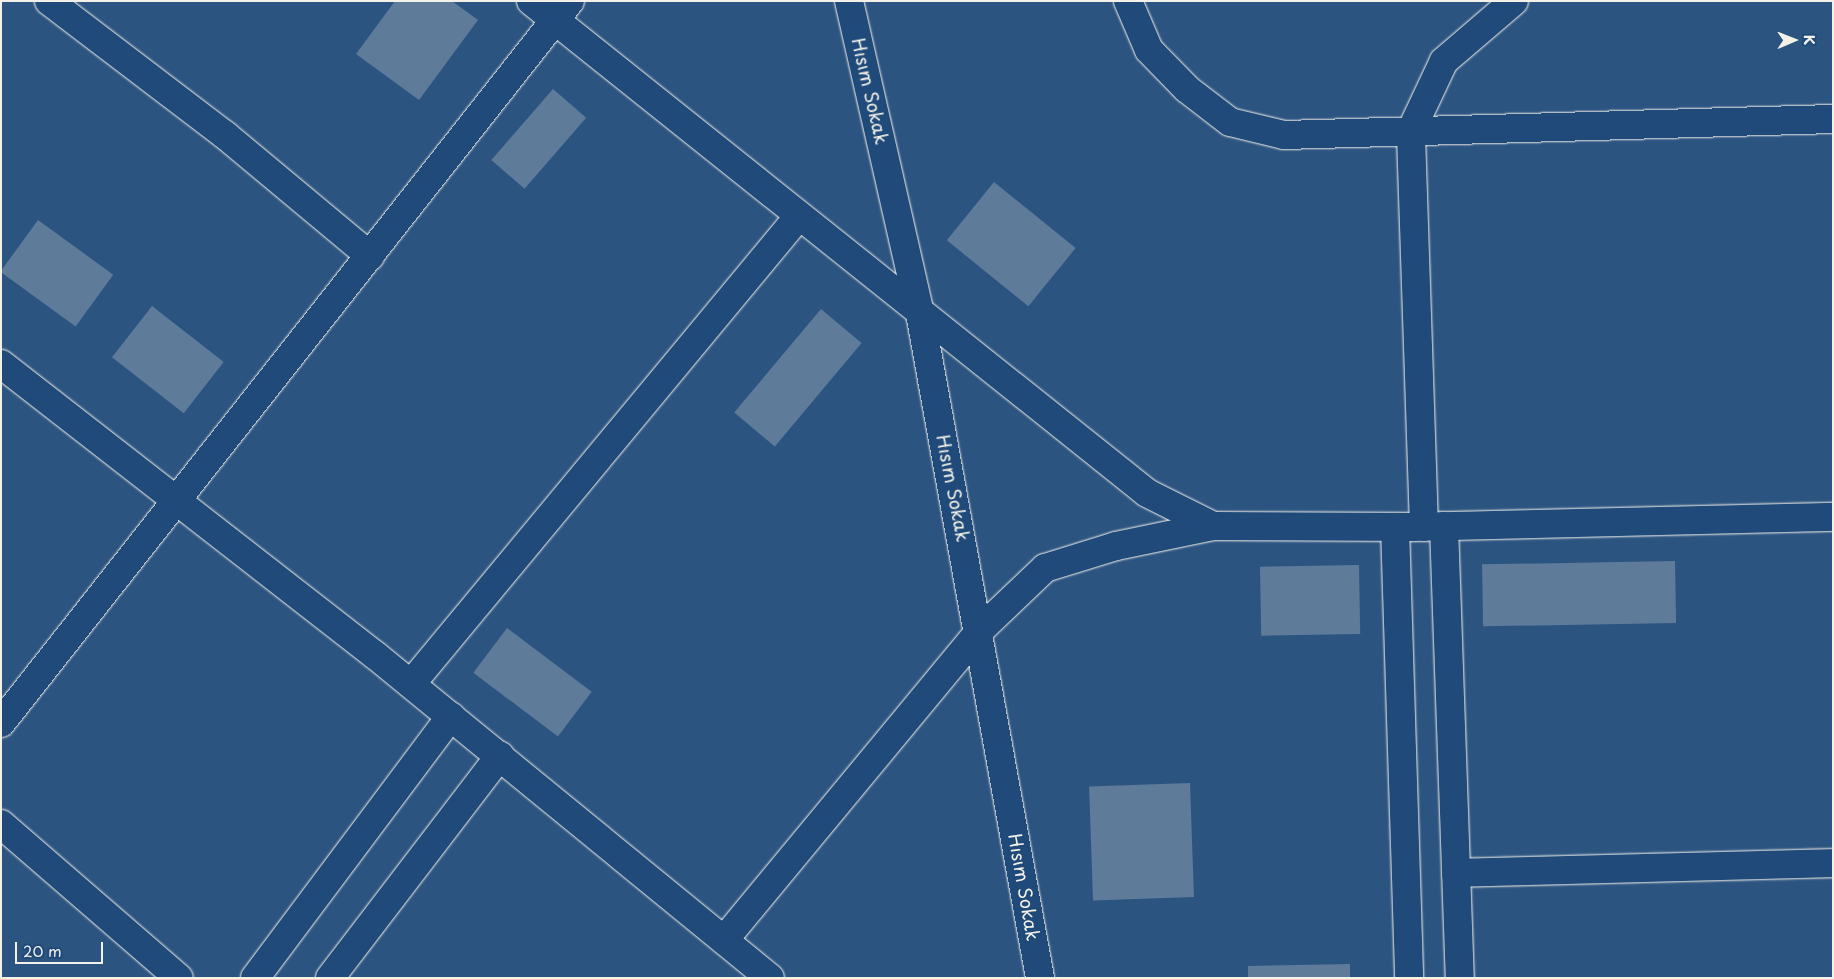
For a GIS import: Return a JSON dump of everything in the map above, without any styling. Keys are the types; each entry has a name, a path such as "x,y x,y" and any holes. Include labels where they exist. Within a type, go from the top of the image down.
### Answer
{"street":[{"path":"49,1 225,135 370,256"},
{"path":"531,1 562,11 799,216 1147,493 1213,526"},
{"name":"Hısım Sokak","path":"849,1 920,313 980,630 1040,978"},
{"path":"1128,1 1149,50 1187,89 1230,122 1284,135 1833,119"},
{"path":"1460,978 1456,873 1412,131 1444,61 1514,1"},
{"path":"1,723 562,11"},
{"path":"411,684 799,216"},
{"path":"1,364 411,684 770,978"},
{"path":"724,940 980,630 1045,568 1116,546 1213,526 1434,527 1833,517"},
{"path":"1395,527 1409,978"},
{"path":"254,978 451,716"},
{"path":"330,978 500,756"},
{"path":"1,824 179,978"},
{"path":"1456,873 1833,863"}],"building":[{"path":"395,1 452,1 478,20 419,100 356,54"},
{"path":"553,89 586,118 525,189 491,160"},
{"path":"994,182 1076,248 1028,306 947,240"},
{"path":"38,220 113,275 76,326 1,272"},
{"path":"152,306 224,362 184,413 112,357"},
{"path":"821,309 862,343 775,446 734,412"},
{"path":"1675,561 1676,623 1483,626 1482,564"},
{"path":"1359,565 1360,634 1261,636 1260,567"},
{"path":"507,628 592,692 558,737 473,673"},
{"path":"1190,783 1194,897 1093,900 1089,787"},
{"path":"1350,964 1350,978 1248,978 1248,966"}]}
